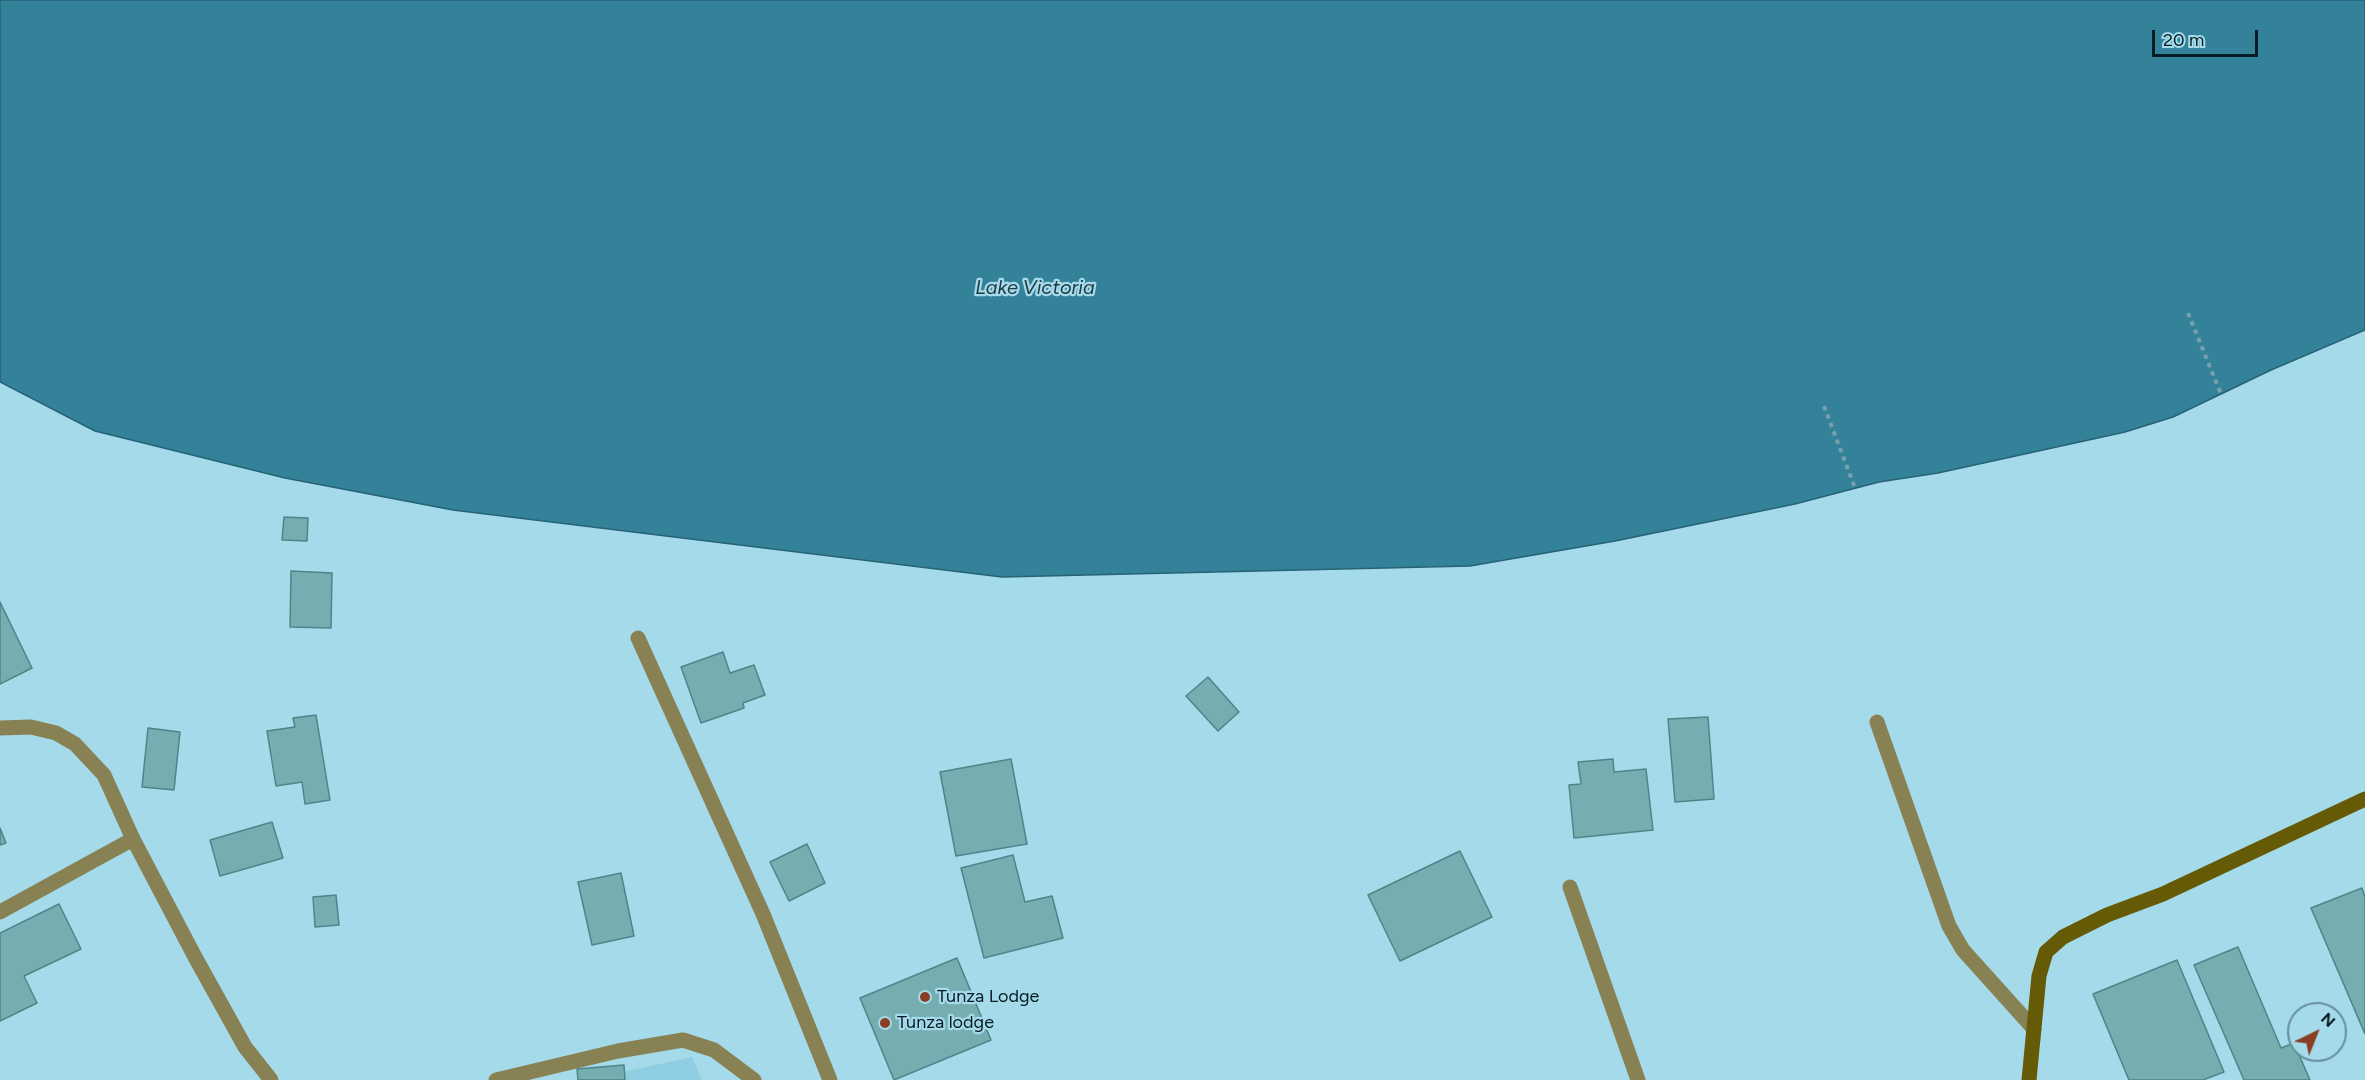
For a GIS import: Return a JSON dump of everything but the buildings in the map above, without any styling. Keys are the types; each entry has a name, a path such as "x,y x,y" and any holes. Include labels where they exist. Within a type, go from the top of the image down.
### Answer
{"street":[{"path":"638,638 763,914 830,1080"},
{"path":"1877,722 1949,926 1963,950 2034,1029"},
{"path":"0,728 46,730 75,744 104,775 133,839 245,1047 271,1080"},
{"path":"2029,1080 2042,968 2046,952 2062,937 2107,915 2163,894 2365,798"},
{"path":"0,912 133,839"},
{"path":"1570,887 1638,1080"},
{"path":"496,1080 618,1051 683,1040 714,1050 754,1080"}],"path":[{"path":"2188,313 2221,394"},
{"path":"1824,406 1855,488"}],"shaded area":[{"path":"692,1057 702,1080 586,1080"}],"water":[{"name":"Lake Victoria","path":"0,0 2365,0 2365,330 2271,370 2173,417 2125,432 1938,473 1879,482 1795,504 1615,541 1470,566 1002,577 453,510 285,478 95,431 0,382"}],"place":[{"name":"Tunza Lodge","path":"925,997"},
{"name":"Tunza lodge","path":"885,1023"}]}
